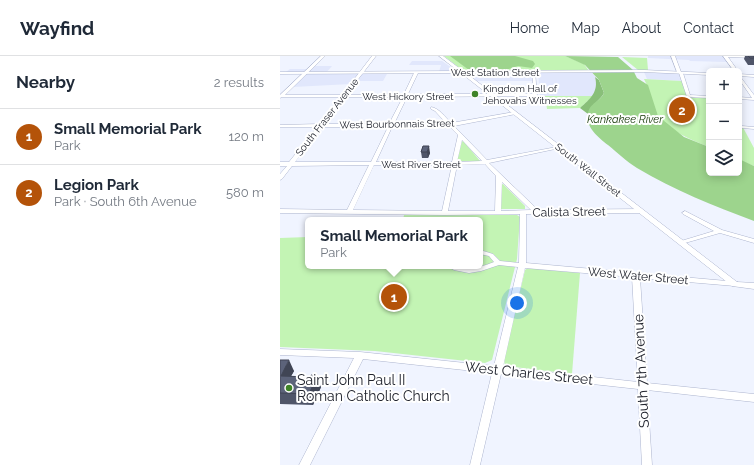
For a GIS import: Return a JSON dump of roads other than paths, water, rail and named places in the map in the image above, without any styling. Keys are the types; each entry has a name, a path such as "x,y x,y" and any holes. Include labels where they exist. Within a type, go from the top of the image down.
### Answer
{"main road":[{"name":"South Wall Street","path":"441,56 460,73 560,147 735,284"},
{"name":"West Station Street","path":"280,73 644,71 706,74"},
{"path":"742,75 754,76"},
{"name":"West Water Street","path":"735,284 754,286"}],"street":[{"path":"280,96 323,56"},
{"name":"South Fraser Avenue","path":"280,178 374,56"},
{"path":"673,56 688,96 706,97"},
{"path":"725,56 754,57"},
{"path":"725,56 734,68"},
{"name":"West Hickory Street","path":"280,96 536,95 534,72"},
{"path":"349,212 416,73"},
{"path":"742,80 754,98"},
{"path":"742,98 754,98"},
{"path":"432,108 436,110 499,176 536,212"},
{"name":"West Bourbonnais Street","path":"280,126 450,125 514,113"},
{"path":"744,127 754,128"},
{"path":"445,213 460,135"},
{"name":"West River Street","path":"280,164 454,164 486,162 560,147"},
{"path":"498,213 499,176"},
{"name":"Calista Street","path":"280,211 498,213 640,211"},
{"path":"475,465 522,266 523,212"},
{"path":"685,213 720,231 754,241"},
{"path":"683,242 720,231"},
{"path":"483,253 491,255 498,263 483,269"},
{"name":"West Water Street","path":"498,263 735,284"},
{"path":"457,269 482,269"},
{"name":"South 7th Avenue","path":"636,276 647,465"},
{"name":"West Charles Street","path":"280,352 360,355 754,398"},
{"path":"304,465 360,355"}],"water":[{"path":"450,56 515,56 533,61 535,64 532,68 518,66 506,70 469,70"},
{"name":"Kankakee River","path":"565,56 618,57 633,70 637,78 648,85 658,116 684,137 706,146 706,176 742,176 742,160 754,166 754,221 694,197 651,176 630,163 601,139 591,128 588,119 590,107 600,99 604,93 599,80 585,65"}],"place":[{"name":"Kingdom Hall of Jehovahs Witnesses","path":"475,94"},
{"name":"Legion Park","path":"682,110"},
{"name":"Small Memorial Park","path":"394,297"},
{"name":"Saint John Paul II Roman Catholic Church","path":"289,388"}]}
